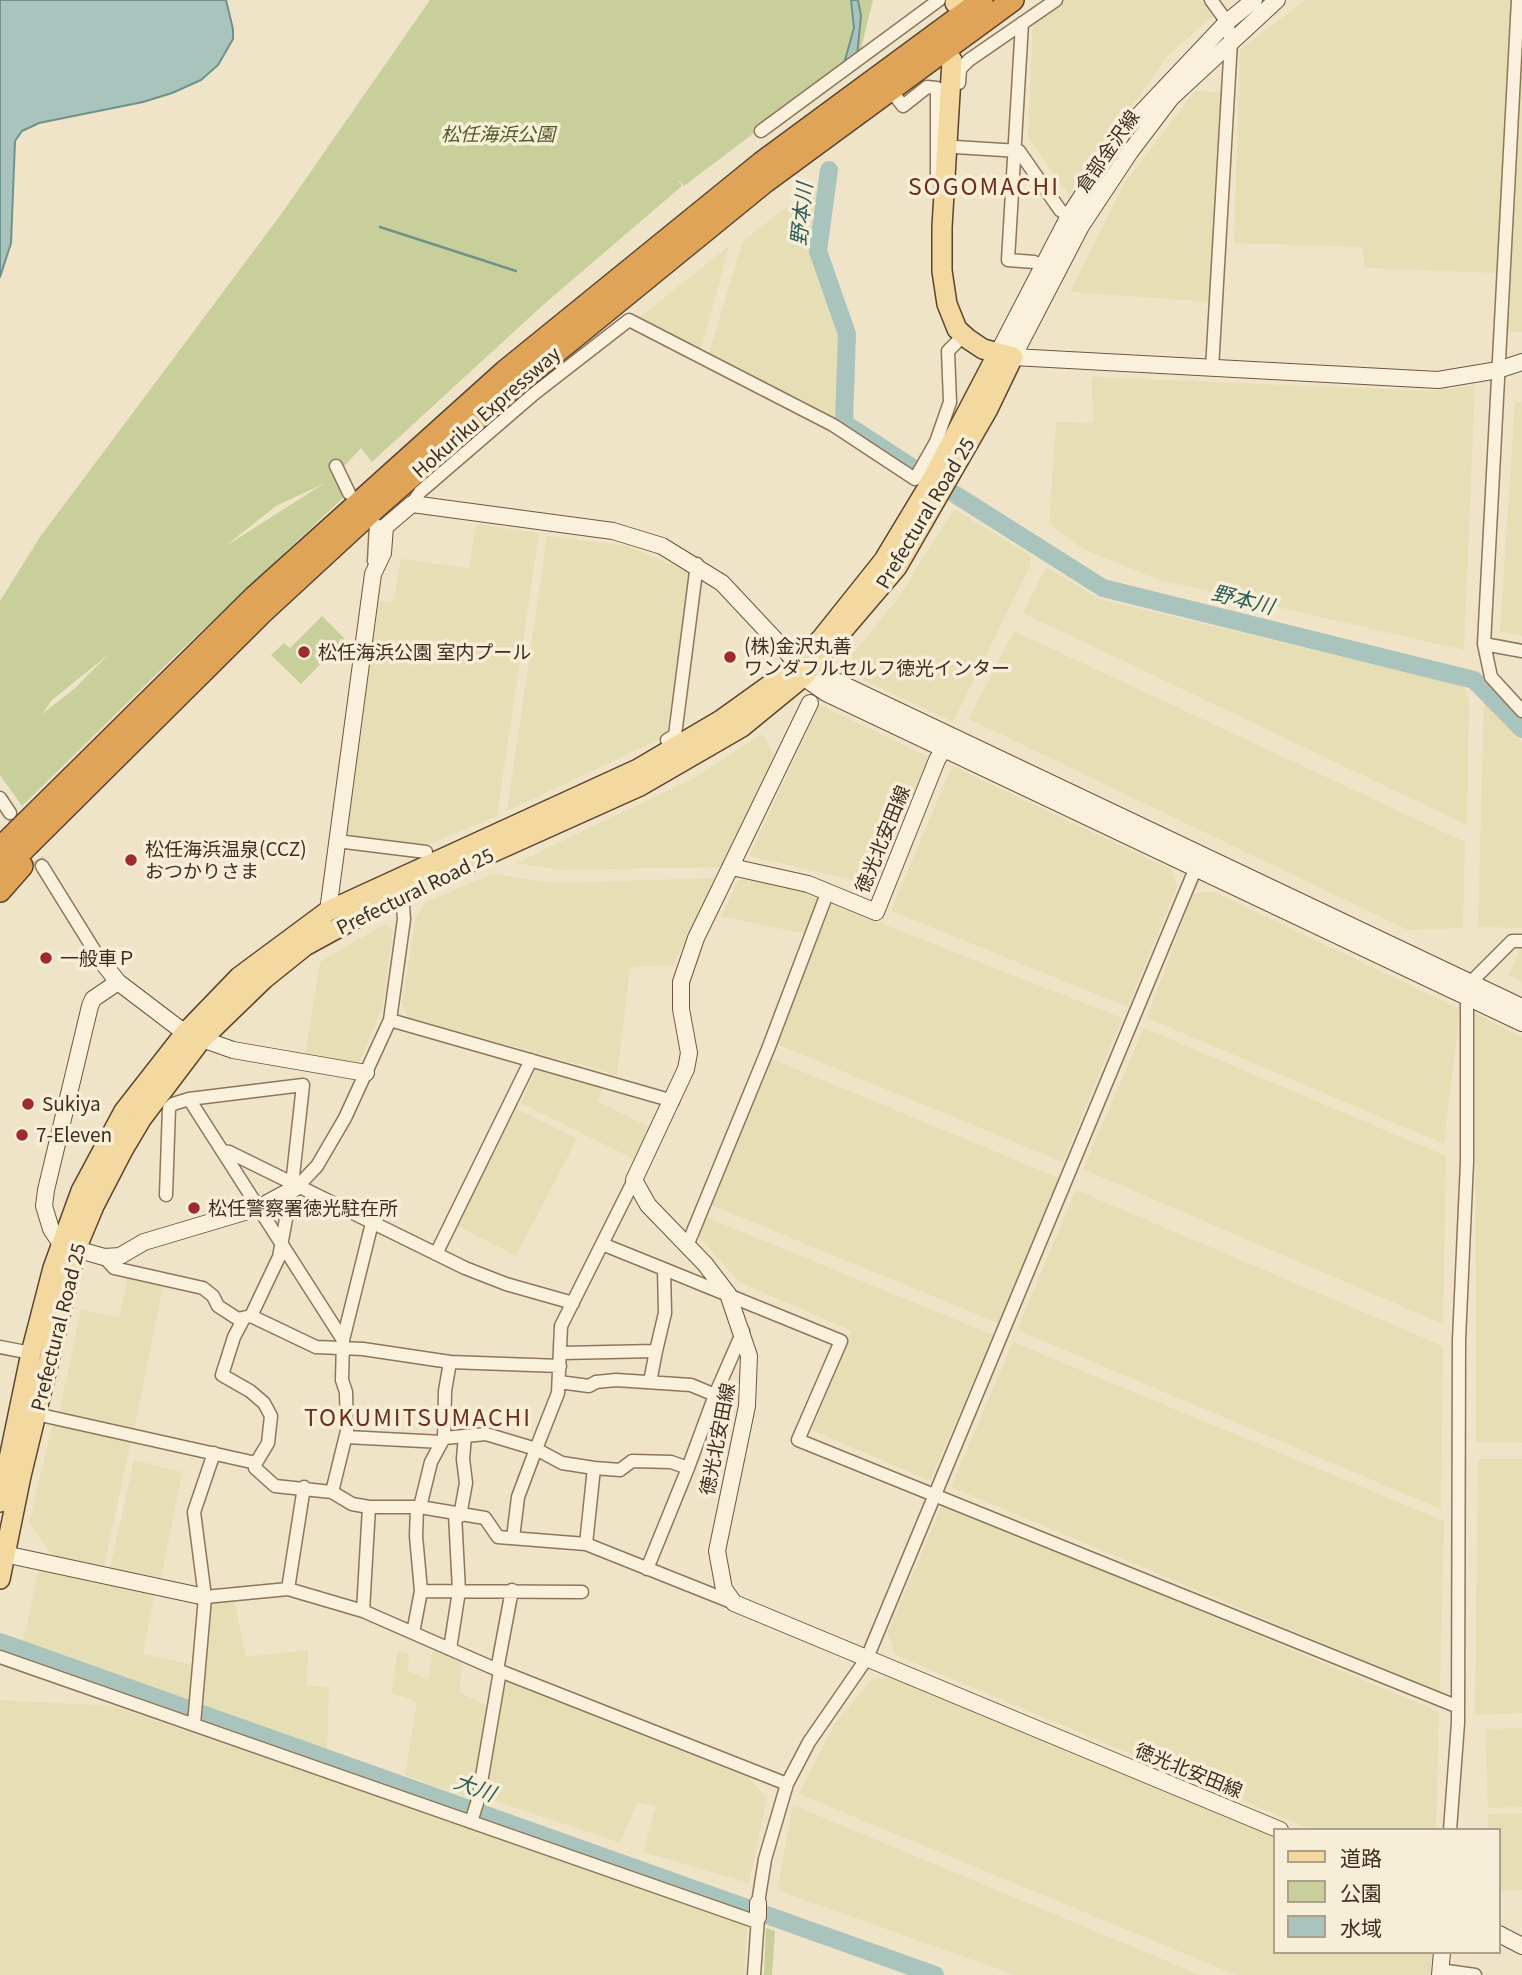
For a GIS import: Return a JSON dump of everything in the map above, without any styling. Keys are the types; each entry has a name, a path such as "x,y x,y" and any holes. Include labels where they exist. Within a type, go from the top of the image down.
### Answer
{"highway":[{"name":"Hokuriku Expressway","path":"0,873 138,722 367,492 506,371 761,163 982,0"},
{"name":"Hokuriku Expressway","path":"0,848 359,523 527,376 765,182 1013,0"},
{"path":"0,840 109,733 138,722"},
{"path":"0,891 138,722"}],"main road":[{"path":"952,60 942,260 944,291 951,318 964,335 983,349 1005,355"},
{"name":"Prefectural Road 25","path":"193,1037 305,946 402,893 640,786 742,727 803,669 897,567 988,409 1005,355"},
{"name":"Prefectural Road 25","path":"0,1579 3,1553 36,1414 81,1191 124,1111 193,1037 239,976 328,911 638,769 803,669"},
{"name":"Prefectural Road 25","path":"0,1502 31,1353 69,1246"}],"street":[{"path":"896,97 903,106 927,88 937,88 936,167 937,175 945,181 954,175 960,69 1056,0"},
{"path":"1211,0 1227,22 1231,41 1212,369"},
{"name":"倉部金沢線","path":"1005,355 1043,266 1069,216 1124,131 1227,22 1254,0"},
{"name":"倉部金沢線","path":"1005,355 1081,226 1130,152 1171,98 1277,0"},
{"path":"1518,0 1484,644 1491,677 1522,711"},
{"path":"761,131 866,55 950,1"},
{"path":"1022,23 1008,260 1034,262 1043,266"},
{"path":"866,55 874,66"},
{"path":"956,147 1019,151 1060,210 1069,216"},
{"path":"328,911 373,574 380,562 385,527 412,504 419,492 535,393 629,320 833,425 915,479 940,434 950,402 948,351 964,335"},
{"path":"1005,355 1438,380 1498,370 1522,362"},
{"path":"336,466 349,494"},
{"path":"412,504 628,534 662,545 697,564 742,602 803,669 1195,869 1469,989 1522,1007"},
{"path":"376,525 374,561 380,562"},
{"path":"667,740 675,735 697,564"},
{"path":"1484,644 1522,651"},
{"path":"513,1538 519,1497 554,1406 559,1382 561,1326 673,1101 686,1069 689,1053 681,1009 681,982 696,938 810,703"},
{"path":"947,742 1203,854 1469,989 1522,1023"},
{"name":"徳光北安田線","path":"732,867 828,891 876,912 947,742"},
{"path":"0,798 10,813"},
{"path":"337,841 426,852"},
{"path":"754,1975 765,1859 787,1784 809,1742 867,1658 1203,854"},
{"path":"42,866 99,958 118,982 193,1037 305,1064 366,1073"},
{"path":"687,1245 768,1049 828,891"},
{"path":"118,982 93,999 90,1006 44,1206 51,1229 69,1246 104,1256 120,1256 144,1242 258,1208 291,1189 317,1166 345,1118 390,1020 404,919 402,893"},
{"path":"1450,1828 1458,1723 1459,1340 1469,989 1512,941 1522,941"},
{"path":"390,1020 673,1101"},
{"path":"436,1254 531,1060"},
{"path":"305,1064 282,1246 248,1317 234,1337 222,1375 250,1391 264,1403 271,1416 268,1443 255,1468 275,1486 332,1492 352,1504 369,1507 418,1507 485,1518 498,1536 586,1544 734,1603"},
{"path":"166,1195 169,1108 189,1099 303,1085"},
{"path":"189,1099 343,1344"},
{"path":"222,1152 229,1152 291,1189 372,1223 436,1254 506,1284 573,1303"},
{"name":"徳光北安田線","path":"634,1180 648,1205 705,1264 728,1294 743,1331 749,1356 750,1384 717,1551 724,1589 734,1603 1275,1828"},
{"path":"332,1492 346,1437 343,1344 372,1223"},
{"path":"602,1244 841,1341 798,1440 935,1498 1456,1706"},
{"path":"104,1256 114,1268 203,1288 213,1296 218,1306 238,1319 248,1317 316,1347 343,1344 450,1362 560,1360 656,1350"},
{"path":"650,1382 665,1313 664,1269"},
{"path":"647,1569 743,1331"},
{"path":"0,1347 31,1353"},
{"path":"413,1633 421,1591 416,1536 418,1507 431,1462 443,1440 445,1391 450,1362"},
{"path":"559,1382 589,1386 596,1382 617,1380 691,1385 715,1395"},
{"path":"36,1414 256,1464"},
{"path":"346,1437 443,1440 485,1434 536,1449 562,1463 620,1470 632,1461 671,1461 688,1468"},
{"path":"450,1649 459,1591 457,1515 466,1483 463,1459 465,1436"},
{"path":"194,1722 198,1706 205,1597 194,1512 214,1453"},
{"path":"586,1544 594,1468"},
{"path":"288,1589 304,1487"},
{"path":"363,1611 369,1507"},
{"path":"3,1553 205,1597 288,1589 363,1611 499,1670 787,1784"},
{"path":"473,1813 512,1590"},
{"path":"421,1591 582,1592"},
{"path":"0,1657 473,1813 758,1914"},
{"path":"1501,1935 1522,1946"},
{"path":"1442,1954 1440,1972 1475,1975"}],"shaded area":[{"path":"1064,0 1212,0 1219,11 1168,55 1069,195 1028,137 1033,20"},
{"path":"1305,0 1512,0 1497,273 1364,268 1363,247 1234,243 1240,50"},
{"path":"1522,45 1522,332 1505,331"},
{"path":"1195,91 1222,92 1214,302 1070,292 1124,184"},
{"path":"822,180 814,253 818,273 841,330 839,419 709,353 743,241"},
{"path":"729,246 701,350 640,317"},
{"path":"1092,377 1430,391 1475,385 1464,650 1156,579 1083,549 1049,523 1056,422 1093,423"},
{"path":"1515,401 1522,402 1522,636 1500,631"},
{"path":"954,509 1030,555 1031,564 953,722 857,677 852,655 896,601"},
{"path":"476,524 539,533 497,816 425,846 347,836 379,601 393,602 401,559 469,568"},
{"path":"547,536 627,546 690,572 666,736 507,811"},
{"path":"1046,567 1100,599 1463,686 1469,700 1467,825 1023,613"},
{"path":"1014,631 1465,842 1463,928 1408,930 969,719"},
{"path":"1484,699 1522,742 1522,928 1478,927"},
{"path":"820,705 929,757 875,885 749,856"},
{"path":"762,734 774,755 721,867 559,870 516,863 694,778"},
{"path":"952,766 1172,870 1177,886 1128,1007 891,911"},
{"path":"492,874 556,883 715,878 674,965 630,967 617,1075 408,1017 402,1004 416,916 426,902"},
{"path":"738,880 781,881 821,895 806,934 722,916"},
{"path":"1212,891 1460,1009 1444,1144 1147,1018 1193,894"},
{"path":"832,904 1122,1018 1063,1162 776,1044"},
{"path":"385,924 393,930 383,1005 359,1064 305,1055 320,962"},
{"path":"1522,949 1522,982 1509,975"},
{"path":"1475,1013 1522,1037 1522,1443 1476,1442"},
{"path":"1144,1028 1446,1156 1443,1324 1083,1169"},
{"path":"772,1059 1059,1178 998,1323 711,1205"},
{"path":"536,1070 604,1086 597,1101 650,1127 634,1159 521,1103"},
{"path":"516,1109 577,1139 516,1256 456,1225"},
{"path":"1076,1190 1443,1346 1441,1509 1017,1330"},
{"path":"706,1217 993,1335 930,1481 812,1430 852,1331 739,1282 699,1236"},
{"path":"128,1276 164,1282 134,1431 59,1413 81,1309 119,1318"},
{"path":"1013,1342 1444,1521 1440,1692 951,1487"},
{"path":"53,1424 131,1441 104,1566 52,1555 29,1522"},
{"path":"1478,1459 1522,1459 1522,1713 1475,1715"},
{"path":"134,1460 182,1472 161,1578 110,1568"},
{"path":"943,1503 1439,1712 1436,1828 1308,1828 895,1655 888,1631"},
{"path":"39,1568 155,1592 143,1654 196,1666 192,1702 23,1642"},
{"path":"214,1599 234,1599 246,1657 308,1650 307,1685 329,1688 327,1750 202,1704 209,1606"},
{"path":"433,1650 462,1664 459,1692 488,1706 473,1800 405,1775 417,1701 391,1693 398,1651 409,1654 408,1671 428,1680"},
{"path":"889,1676 1274,1835 1274,1954 1434,1954 1432,1975 1236,1975 799,1794 835,1724 871,1680"},
{"path":"505,1681 749,1778 767,1798 749,1883 643,1852 656,1807 637,1802 620,1843 484,1797"},
{"path":"0,1700 113,1706 747,1925 744,1975 0,1975"},
{"path":"1522,1728 1522,1807 1488,1808 1485,1729"},
{"path":"793,1805 1200,1975 1015,1975 777,1890"},
{"path":"1522,1813 1522,1890 1501,1891 1501,1828 1488,1828 1488,1814"}],"green space":[{"name":"松任海浜公園","path":"430,0 873,0 860,53 684,186 676,178 682,186 543,305 372,462 361,448 335,476 344,497 175,656 22,806 0,775 0,601 40,537 282,213","holes":["325,483 229,544 228,544 276,506","109,654 73,690 42,714 52,700"]},
{"name":"松任海浜公園 室内プール","path":"322,616 345,639 301,684 271,655 284,643 290,648"},
{"path":"766,1928 775,1931 772,1975 764,1975"}],"water":[{"path":"0,0 226,0 233,39 218,65 201,80 172,93 143,102 39,123 22,131 15,141 11,243 0,277"},
{"path":"851,0 858,0 861,16 857,56 843,67 854,28"}],"waterway":[{"name":"野本川","path":"829,170 818,251 847,334 844,423 916,470"},
{"path":"380,227 516,271"},
{"name":"野本川","path":"956,495 1103,588 1474,680 1522,729"},
{"name":"大川","path":"0,1642 935,1975"}],"tunnel":[{"path":"10,813 42,866"}],"place":[{"name":"松任海浜公園 室内プール","path":"304,652"},
{"name":"(株)金沢丸善 ワンダフルセルフ徳光インター","path":"730,657"},
{"name":"松任海浜温泉(CCZ) おつかりさま","path":"131,860"},
{"name":"一般車Ｐ","path":"46,958"},
{"name":"Sukiya","path":"28,1104"},
{"name":"7-Eleven","path":"22,1135"},
{"name":"松任警察署徳光駐在所","path":"194,1208"}],"district":[{"name":"SOGOMACHI","path":"984,186"},
{"name":"TOKUMITSUMACHI","path":"418,1417"}]}
